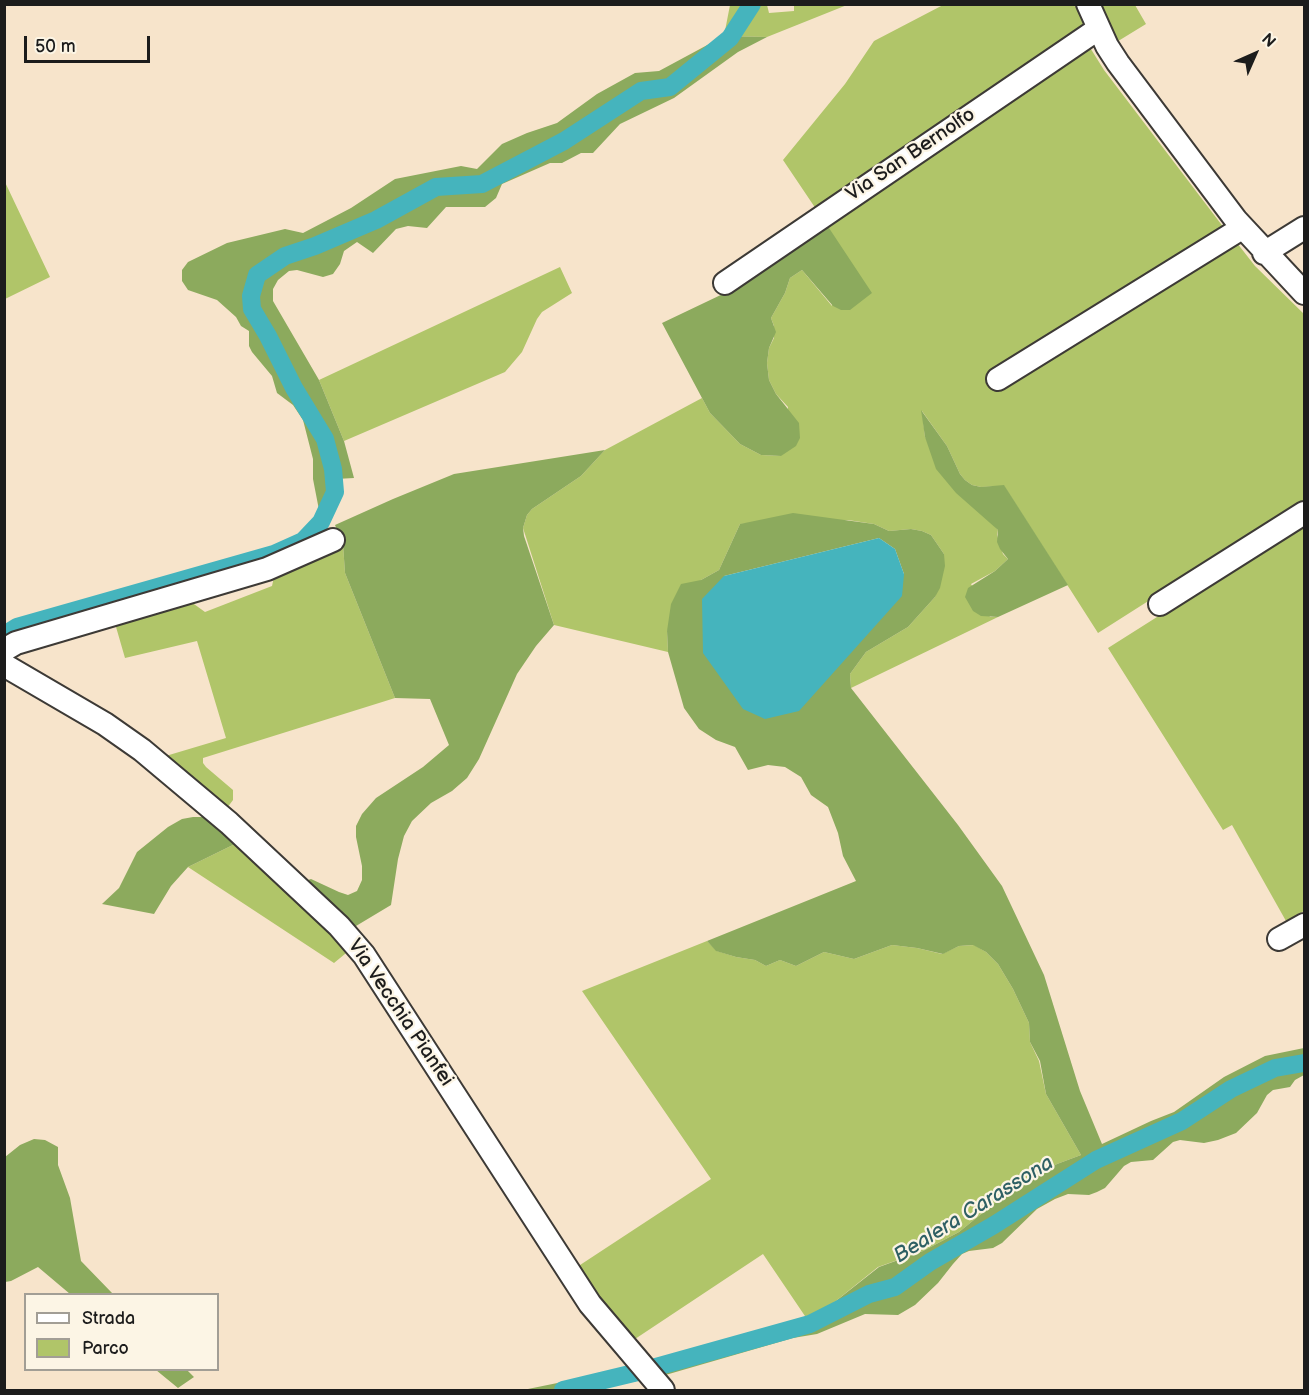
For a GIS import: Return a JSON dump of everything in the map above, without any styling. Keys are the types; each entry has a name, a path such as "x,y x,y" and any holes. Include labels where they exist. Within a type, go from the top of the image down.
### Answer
{"street":[{"path":"1088,4 1098,29 1118,63 1242,228 1305,293"},
{"name":"Via San Bernolfo","path":"725,283 1098,29"},
{"path":"998,379 1242,228"},
{"path":"1264,253 1305,228"},
{"path":"1160,604 1305,513"},
{"path":"4,650 16,643 267,569 333,540"},
{"name":"Via Vecchia Pianfei","path":"4,665 105,724 142,750 229,823 339,926 364,955 590,1304 663,1390"},
{"path":"1279,939 1305,925"}],"green space":[{"path":"1055,4 1082,7 1089,24 816,209 783,160 845,84 874,41 943,5"},
{"path":"730,5 767,5 769,13 794,11 794,6 801,5 847,5 767,37 724,36"},
{"path":"1097,5 1135,5 1146,24 1115,43"},
{"path":"724,36 767,37 738,52 674,98 620,124 593,153 581,153 562,163 550,163 502,184 496,198 485,207 446,207 427,228 408,226 396,229 373,253 357,242 344,251 340,264 333,274 323,277 297,270 289,271 278,280 273,289 273,301 319,380 344,441 354,478 336,479 334,504 319,510 313,479 313,459 303,420 293,405 277,393 272,376 252,352 249,346 249,331 241,326 236,317 217,300 188,290 182,281 182,270 188,262 227,243 285,229 303,233 351,208 395,179 461,166 477,169 502,144 557,123 597,94 635,73 659,71"},
{"path":"1089,46 1104,70 1224,228 986,377 995,391 1237,243 1255,266 1304,314 1304,502 1098,633 1004,486 981,487 965,480 947,446 922,411 925,437 998,530 997,535 1003,554 1008,559 995,571 971,584 990,617 998,617 851,688 850,674 866,652 908,627 935,597 944,554 931,535 922,531 911,529 889,531 874,524 848,520 740,524 719,570 701,580 667,631 668,652 554,625 523,528 527,515 532,509 581,476 605,450 702,398 710,413 740,444 761,455 781,456 788,407 776,394 769,380 767,363 769,348 774,338 771,318 785,293 790,278 802,270 832,306 827,225"},
{"path":"4,180 50,277 5,299 4,299"},
{"path":"827,225 872,293 850,310 841,310 833,306 802,270 790,278 785,293 771,318 776,332 769,348 767,363 769,380 776,394 799,423 800,438 796,446 781,456 761,455 740,444 710,413 662,323 727,292"},
{"path":"560,267 572,293 542,312 522,352 505,372 344,441 319,380"},
{"path":"921,410 947,446 965,480 981,487 1004,485 1068,585 998,617 981,616 973,611 965,597 968,588 995,571 1008,559 997,542 998,530 956,493 936,469 925,437"},
{"path":"605,450 581,476 532,509 527,515 523,528 524,536 554,625 517,674 479,759 467,778 452,791 431,803 412,821 404,836 398,859 391,905 351,929 302,882 311,879 348,895 357,891 362,880 362,866 356,826 362,814 376,798 423,767 449,745 430,699 395,698 345,573 343,544 335,525 454,474"},
{"path":"793,513 874,524 889,531 911,529 931,535 944,554 945,566 940,588 935,597 908,627 866,652 850,674 851,688 958,825 1002,886 1044,975 1080,1091 1102,1144 1174,1112 1224,1077 1265,1056 1304,1048 1304,1075 1295,1080 1290,1087 1273,1090 1267,1095 1257,1113 1236,1133 1204,1143 1180,1140 1173,1142 1153,1160 1131,1162 1124,1166 1105,1188 1097,1192 1089,1195 1068,1194 1037,1209 1002,1243 993,1248 962,1254 938,1283 915,1305 898,1315 865,1314 817,1334 793,1338 662,1376 652,1364 808,1319 832,1304 879,1267 923,1251 959,1232 1012,1189 1057,1164 1081,1155 1046,1094 1040,1061 1030,1042 1029,1023 998,964 986,952 973,945 959,946 943,954 892,945 854,959 824,952 796,966 780,960 766,966 755,960 716,951 707,941 856,881 843,856 838,833 828,807 811,795 801,777 785,767 768,765 748,770 735,747 716,740 699,729 684,708 668,652 667,631 671,604 681,584 701,580 719,570 740,524","holes":["879,538 895,549 904,574 724,576"]},
{"path":"1304,524 1304,911 1286,921 1232,825 1223,830 1108,648"},
{"path":"343,544 345,573 395,698 203,758 206,767 233,790 233,800 224,812 159,758 226,738 197,641 125,658 114,620 187,599 205,612 272,586 274,577"},
{"path":"214,817 241,841 188,867 171,886 154,914 102,904 119,888 137,852 168,827 182,819"},
{"path":"241,841 351,949 334,963 188,867"},
{"path":"707,941 717,951 755,960 766,966 780,960 796,966 824,952 854,959 892,945 942,954 959,946 974,945 986,952 998,964 1013,989 1029,1023 1030,1042 1039,1061 1046,1094 1081,1155 1057,1164 1012,1189 959,1232 923,1251 878,1267 832,1304 807,1319 763,1254 632,1341 599,1302 577,1267 711,1179 582,991"},
{"path":"34,1139 45,1140 58,1147 58,1165 70,1198 81,1261 112,1293 69,1293 38,1267 5,1282 5,1157 20,1145"},
{"path":"631,1368 641,1380 596,1390 523,1390"},
{"path":"157,1371 188,1371 194,1377 178,1388"}],"water":[{"path":"879,538 895,549 904,574 902,596 799,711 765,719 743,709 703,653 702,599 724,576"}],"waterway":[{"path":"4,635 17,627 274,554 303,541 321,522 335,492 333,469 325,439 294,388 252,309 251,296 257,275 285,256 376,220 436,187 482,184 564,141 641,91 670,87 730,38 752,4"},
{"name":"Bealera Carassona","path":"656,1367 810,1324 869,1294 895,1287 930,1262 994,1225 1096,1160 1182,1121 1231,1089 1275,1068 1304,1063"},
{"name":"Bealera Carassona","path":"563,1390 638,1372"}]}
